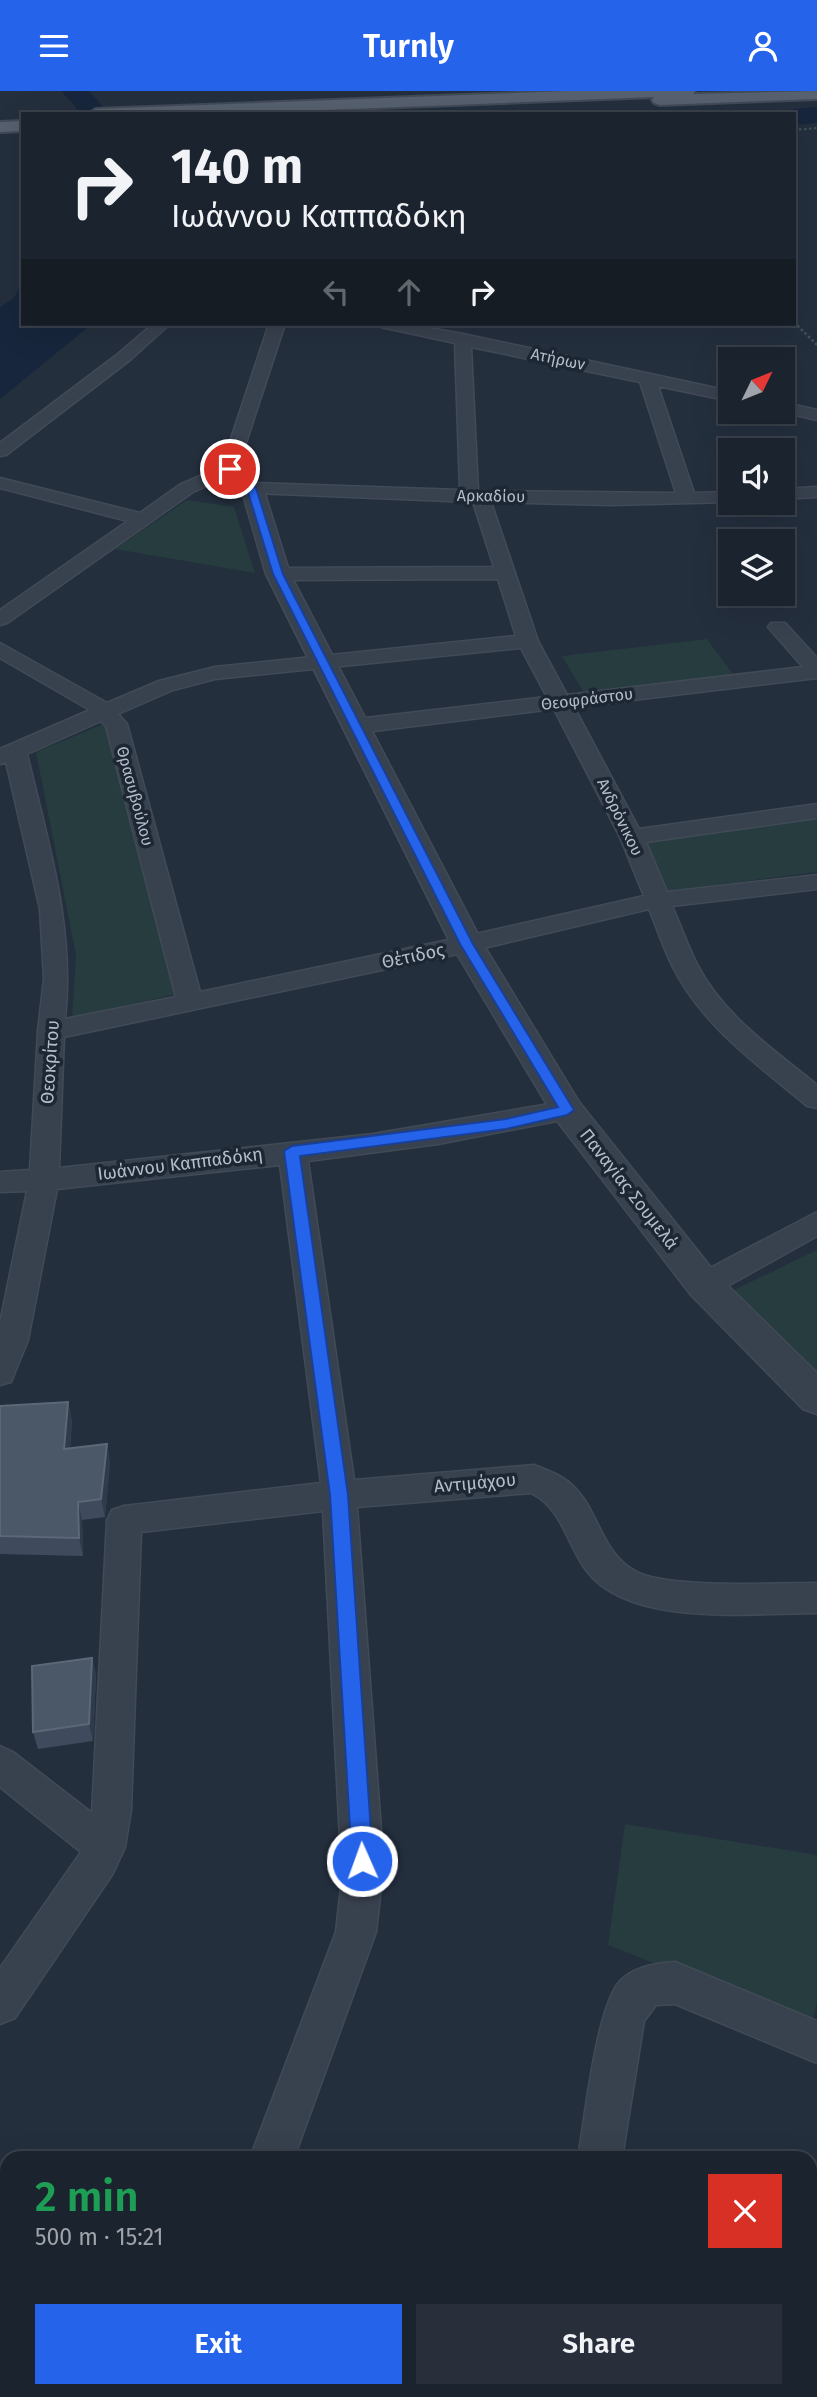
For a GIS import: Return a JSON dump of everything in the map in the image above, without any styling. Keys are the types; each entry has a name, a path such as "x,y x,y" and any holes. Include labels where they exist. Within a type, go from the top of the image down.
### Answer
{"main road":[{"path":"150,112 687,91"},
{"path":"388,112 817,94"},
{"path":"0,117 21,116"},
{"path":"0,127 21,126"}],"street":[{"path":"0,451 160,326"},
{"path":"0,619 187,488 241,479 277,326"},
{"name":"Ατήρων","path":"396,326 718,393"},
{"name":"Ανδρόνικου","path":"463,339 475,496 507,573 528,641 632,838 685,966 709,1003 746,1041 817,1099"},
{"path":"647,378 687,499"},
{"path":"795,410 817,415"},
{"name":"Αρκαδίου","path":"241,479 475,496 718,498"},
{"name":"Παναγίας Σουμελά","path":"241,479 278,574 320,660 357,726 467,944 567,1110 704,1285 817,1398"},
{"path":"0,483 143,519"},
{"path":"795,493 817,492"},
{"path":"278,574 507,573"},
{"path":"778,627 817,671"},
{"path":"8,754 166,685 215,673 320,660 528,641"},
{"path":"0,649 106,712"},
{"name":"Θεοφράστου","path":"357,726 817,671"},
{"name":"Θρασυβούλου","path":"106,712 118,729 190,1002"},
{"name":"Θεοκρίτου","path":"0,1373 44,1180 51,1031 57,979 52,909 8,754"},
{"path":"632,838 817,811"},
{"name":"Θέτιδος","path":"51,1031 467,944 658,900 817,883"},
{"name":"Ιωάννου Καππαδόκη","path":"0,1182 44,1180 506,1124 567,1110"},
{"path":"275,2151 356,1932 362,1843 339,1495 292,1151"},
{"path":"704,1285 817,1223"},
{"name":"Αντιμάχου","path":"105,1847 112,1810 124,1520 339,1495 534,1479 548,1485 572,1506 597,1557 625,1583 666,1594 817,1598"},
{"path":"0,1764 105,1847 0,2003"},
{"path":"601,2151 623,2021 628,2004 641,1989 657,1983 675,1983 817,2042"}],"path":[{"path":"796,130 817,128"},
{"path":"796,324 817,345"}],"green space":[{"path":"187,500 234,507 255,573 115,549"},
{"path":"707,639 735,677 585,695 562,656"},
{"path":"106,723 176,994 72,1018 76,955 36,752"},
{"path":"817,818 817,872 669,891 659,887 641,848 648,842"},
{"path":"817,1250 817,1376 728,1293"},
{"path":"625,1824 817,1855 817,2001 812,2026 608,1945"}],"water":[{"path":"21,284 21,326 90,326 0,399 0,307 14,298"}],"building":[{"path":"68,1402 64,1449 107,1444 101,1499 78,1502 79,1538 0,1536 0,1406"},
{"path":"92,1658 89,1724 33,1732 32,1666"}],"waterway":[{"path":"74,91 87,103 90,112"},
{"path":"796,117 817,115"}],"route":[{"path":"230,469 251,488 278,574 467,944 567,1110 506,1124 292,1151 339,1495 362,1861"}]}
